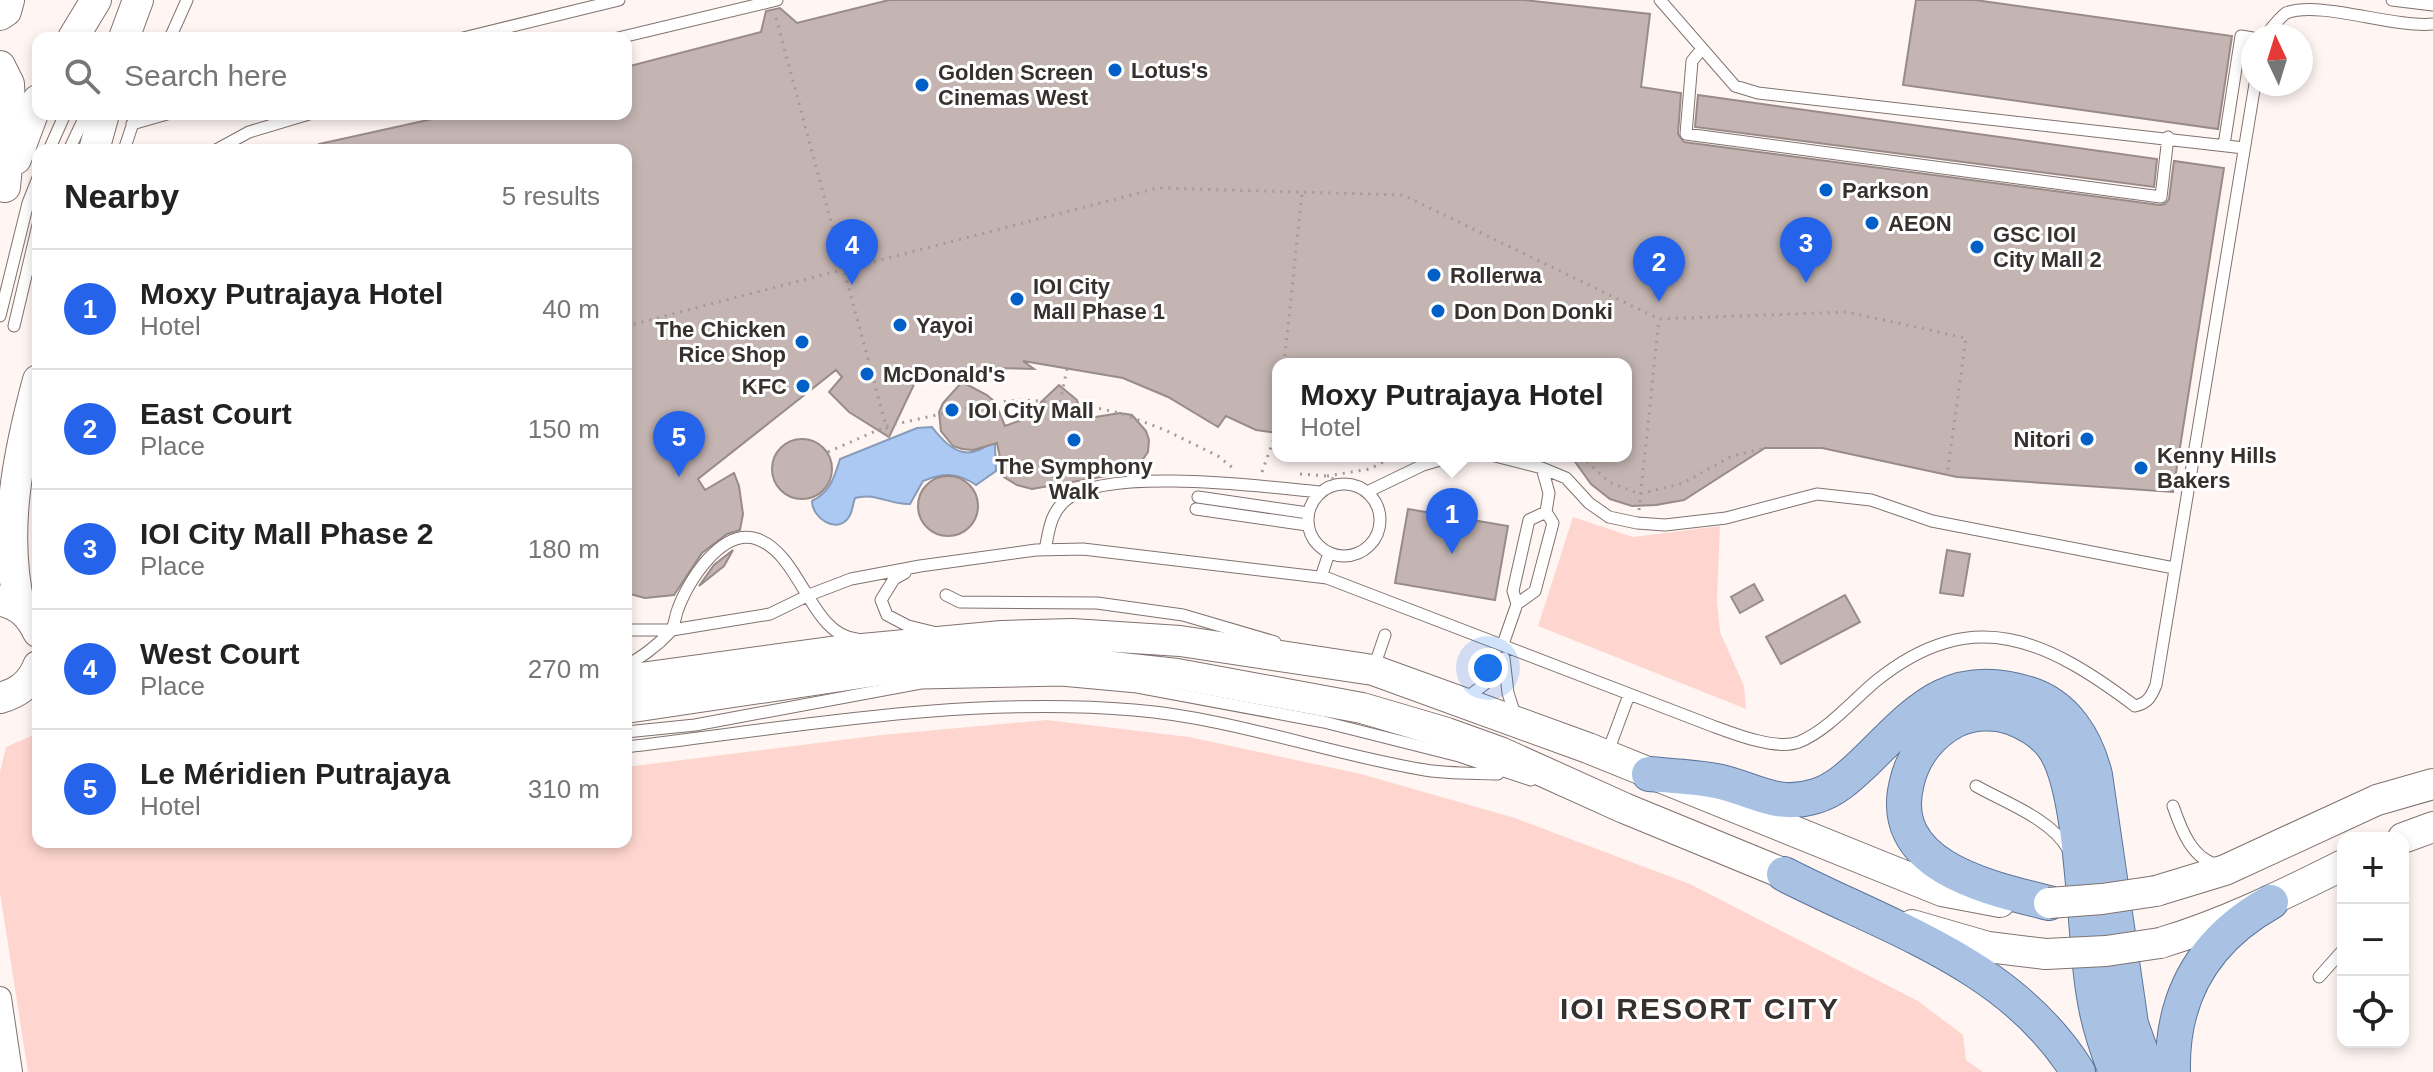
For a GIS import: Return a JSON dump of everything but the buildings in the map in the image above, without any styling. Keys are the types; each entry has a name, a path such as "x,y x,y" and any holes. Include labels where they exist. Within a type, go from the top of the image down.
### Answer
{"main road":[{"path":"1649,774 1718,781 1765,798 1792,801 1818,796 1841,784 1921,707 1941,697 1987,686 2014,689 2040,697 2059,710 2076,728 2089,751 2131,1024 2148,1072"},
{"path":"2049,903 2010,894 1962,877 1941,866 1911,836 1904,816 1904,794 1909,772 1935,733 1956,720 1980,713 2005,715 2031,726 2053,746 2067,776 2093,996 2104,1042 2116,1072"},
{"path":"1784,874 1969,965 2019,1000 2066,1052 2078,1072"},
{"path":"2173,1072 2172,1043 2184,997 2202,961 2231,928 2271,902"}],"street":[{"path":"0,15 6,11 9,0"},
{"path":"84,32 98,0"},
{"path":"126,32 138,0"},
{"path":"0,66 9,84 11,126 2,196"},
{"path":"2,196 32,116"},
{"path":"96,144 102,120"},
{"path":"19,613 12,576 14,494 20,444 32,401"},
{"path":"632,679 830,652 1002,636 1072,634 1180,641 1373,670 1606,756 1942,891 2006,903 2102,899 2192,882 2235,866 2377,800 2433,784"},
{"path":"632,707 901,667 984,662 1085,664 1177,674 1362,708 1447,733 1500,752 1624,808 1881,914 1988,947 2046,954 2106,951 2160,943 2219,924 2271,902 2337,868"},
{"path":"2409,836 2433,827"},
{"path":"2284,842 2305,884"},
{"path":"0,998 11,1072"}],"lane":[{"path":"173,32 187,0"},
{"path":"488,32 619,0"},
{"path":"632,35 777,0"},
{"path":"1660,0 1735,86 1758,93 2244,148"},
{"path":"2392,0 2433,5"},
{"path":"2276,24 2286,14 2312,8 2414,26 2433,24"},
{"path":"2224,145 2241,36"},
{"path":"1701,50 1692,61 1686,134 2161,197 2168,137"},
{"path":"632,630 672,630 770,614 851,579 920,566 1045,550 1083,549 1321,577 1503,644 1629,695 1740,736 1769,743 1797,743 1817,731 1908,657 1946,641 1979,637 2017,640 2046,649 2081,668 2135,706 2149,700 2156,685 2253,96"},
{"path":"52,144 62,120"},
{"path":"72,144 83,120"},
{"path":"126,144 134,120"},
{"path":"227,144 249,132 289,120"},
{"path":"0,316 32,193"},
{"path":"14,326 32,250"},
{"path":"14,494 32,450"},
{"path":"1367,492 1433,462"},
{"path":"1518,462 1566,478 1589,503 1609,517 1637,523 1665,525 1726,518 1817,494 1871,500 1932,521 2174,568"},
{"path":"1503,644 1517,604 1535,591 1553,523 1546,512 1549,493 1542,468"},
{"path":"1045,550 1053,515 1075,493 1154,480 1320,492 1331,486 1356,486 1375,500 1379,511 1378,534 1362,551 1340,556 1319,547 1308,519 1320,492"},
{"path":"1197,503 1308,519"},
{"path":"1517,604 1513,591 1529,520 1546,512"},
{"path":"632,660 672,630 678,607 703,563 726,542 748,536 767,543 781,557 835,632 853,639 933,632 1002,636"},
{"path":"1321,577 1329,553"},
{"path":"920,566 894,579 881,600 887,615 908,626 933,632"},
{"path":"946,595 960,602 1097,603 1183,615 1373,670 1385,635"},
{"path":"1462,701 1485,684 1504,658 1508,693 1517,722"},
{"path":"632,731 695,725 921,683 1061,680 1137,687 1324,722 1459,756 1624,808"},
{"path":"1606,756 1629,695"},
{"path":"632,746 850,717 987,706 1135,710 1222,724 1427,770 1515,775"},
{"path":"1976,786 2053,830 2061,837 2080,870"},
{"path":"2173,806 2180,827 2200,857 2215,865 2235,866"},
{"path":"2319,977 2337,957"}],"path":[{"path":"776,18 889,437"},
{"path":"632,324 1158,188 1403,195 1659,319 1847,312 1966,338 1947,475"},
{"path":"1285,358 1302,192"},
{"path":"1637,523 1659,319"},
{"path":"1060,402 1067,369"},
{"path":"828,452 887,426 995,402 1060,402 1120,413 1165,430 1218,456 1229,468 1240,469"},
{"path":"1256,486 1272,444"},
{"path":"1587,462 1609,482 1640,494 1683,483 1732,456 1765,448"},
{"path":"1288,473 1327,476 1370,469 1383,462"},
{"path":"1251,469 1275,471"},
{"path":"1327,476 1344,484"}],"shaded area":[{"path":"1573,517 1633,537 1720,526 1717,600 1720,632 1744,686 1746,709 1538,626"},
{"path":"1047,720 1189,737 1361,774 1515,818 1690,884 1918,1001 1963,1035 1966,1060 1983,1072 28,1072 0,893 0,772 6,747 32,736 32,848 632,848 632,766 881,735"}],"water":[{"path":"932,427 948,444 963,452 980,450 999,435 995,446 996,471 976,485 950,475 923,481 910,504 869,497 855,498 849,517 838,524 826,522 816,513 812,501 828,488 840,459 917,428"}],"place":[{"name":"Lotus's","path":"1115,70"},
{"name":"Golden Screen Cinemas West","path":"922,85"},
{"name":"Parkson","path":"1826,190"},
{"name":"AEON","path":"1872,223"},
{"name":"GSC IOI City Mall 2","path":"1977,247"},
{"name":"Rollerwa","path":"1434,275"},
{"name":"IOI City Mall Phase 2","path":"1806,283"},
{"name":"West Court","path":"852,285"},
{"name":"IOI City Mall Phase 1","path":"1017,299"},
{"name":"East Court","path":"1659,302"},
{"name":"Don Don Donki","path":"1438,311"},
{"name":"Yayoi","path":"900,325"},
{"name":"The Chicken Rice Shop","path":"802,342"},
{"name":"McDonald's","path":"867,374"},
{"name":"KFC","path":"803,386"},
{"name":"IOI City Mall","path":"952,410"},
{"name":"Nitori","path":"2087,439"},
{"name":"The Symphony Walk","path":"1074,440"},
{"name":"Kenny Hills Bakers","path":"2141,468"},
{"name":"Le Méridien Putrajaya","path":"679,477"},
{"name":"Moxy Putrajaya Hotel","path":"1452,554"}],"district":[{"name":"IOI RESORT CITY","path":"1700,1008"}]}
